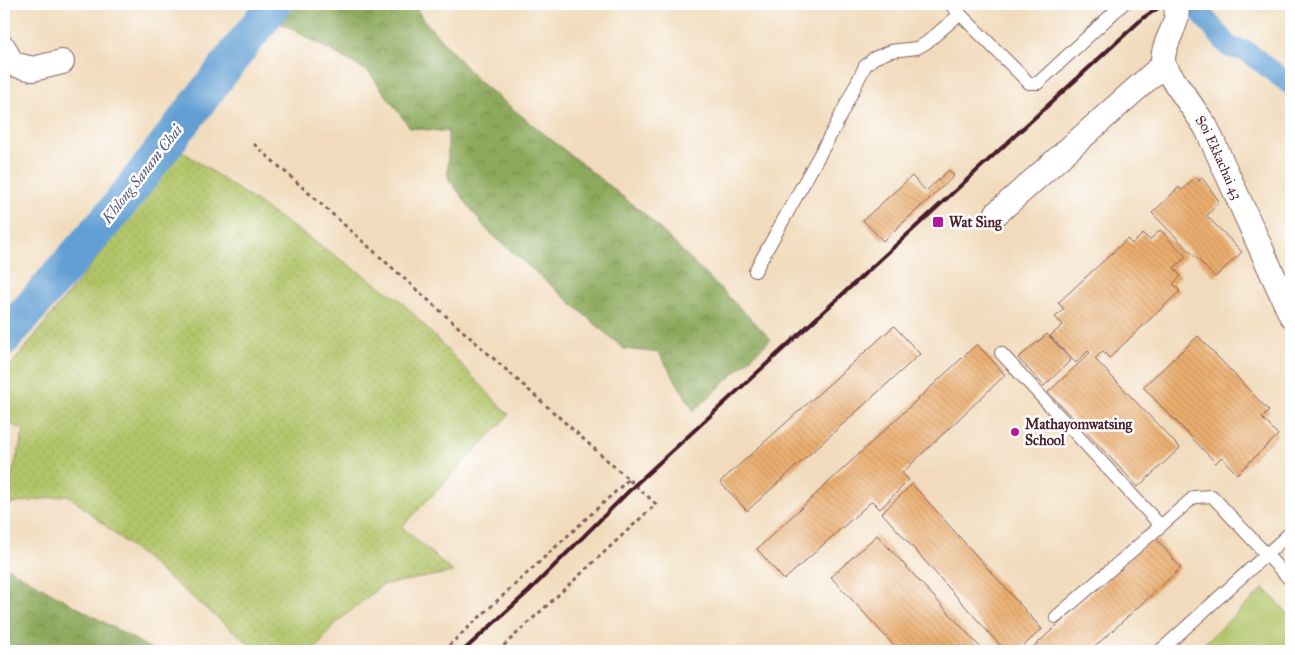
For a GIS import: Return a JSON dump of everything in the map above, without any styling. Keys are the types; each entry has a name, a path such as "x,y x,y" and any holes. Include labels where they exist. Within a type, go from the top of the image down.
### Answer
{"street":[{"path":"997,213 1163,65 1162,53 1176,22 1177,10 1175,4"},
{"path":"4,48 12,64 33,69 62,62"},
{"name":"Soi Ekkachai 43","path":"1163,65 1206,127 1291,315"}],"lane":[{"path":"950,4 1029,83 1038,83 1123,4"},
{"path":"756,271 835,127 865,66 882,54 917,48 926,43 960,14"},
{"path":"1001,353 1160,525"},
{"path":"1056,617 1194,497 1212,496 1291,581"},
{"path":"1160,651 1291,532"}],"path":[{"path":"254,144 656,504 498,651"},
{"path":"443,651 628,480"}],"green space":[{"path":"297,4 414,4 422,18 478,81 647,216 771,339 694,411 659,353 624,349 486,229 448,178 448,132 410,128 369,72 281,23"},
{"path":"182,151 400,300 509,415 402,527 453,572 382,585 336,623 314,651 258,651 68,495 4,505 24,430 4,421 4,374"},
{"path":"4,566 155,651 4,651"},
{"path":"1264,588 1291,617 1291,651 1196,651"}],"building":[{"path":"949,170 954,176 883,241 863,220 912,176 926,191"},
{"path":"1196,177 1199,181 1202,178 1219,201 1207,216 1242,252 1215,277 1152,213 1179,187 1182,190"},
{"path":"1160,230 1186,257 1174,268 1181,276 1173,284 1180,291 1109,358 1103,351 1095,359 1180,448 1138,487 1048,392 1090,353 1088,351 1076,363 1050,336 1063,325 1055,317 1064,309 1058,303 1127,239 1132,244 1143,234 1150,240"},
{"path":"894,326 920,354 747,511 720,482"},
{"path":"1047,334 1071,360 1044,386 1018,358"},
{"path":"1198,336 1269,411 1262,418 1278,435 1237,474 1221,457 1216,463 1143,387"},
{"path":"977,344 1005,375 902,473 909,480 880,509 872,501 784,580 757,549"},
{"path":"912,484 1042,629 1018,651 1005,651 882,513"},
{"path":"877,535 981,648 977,651 899,651 831,577"},
{"path":"1154,536 1181,568 1090,651 1029,651"}],"waterway":[{"name":"Khlong Sanam Chai","path":"4,338 116,209 274,4"},
{"path":"1193,4 1229,47 1246,51 1291,85"}],"railway":[{"path":"463,651 529,591 635,485 1143,18 1164,4"}],"place":[{"name":"Wat Sing","path":"938,222"},
{"name":"Mathayomwatsing School","path":"1015,432"}]}
